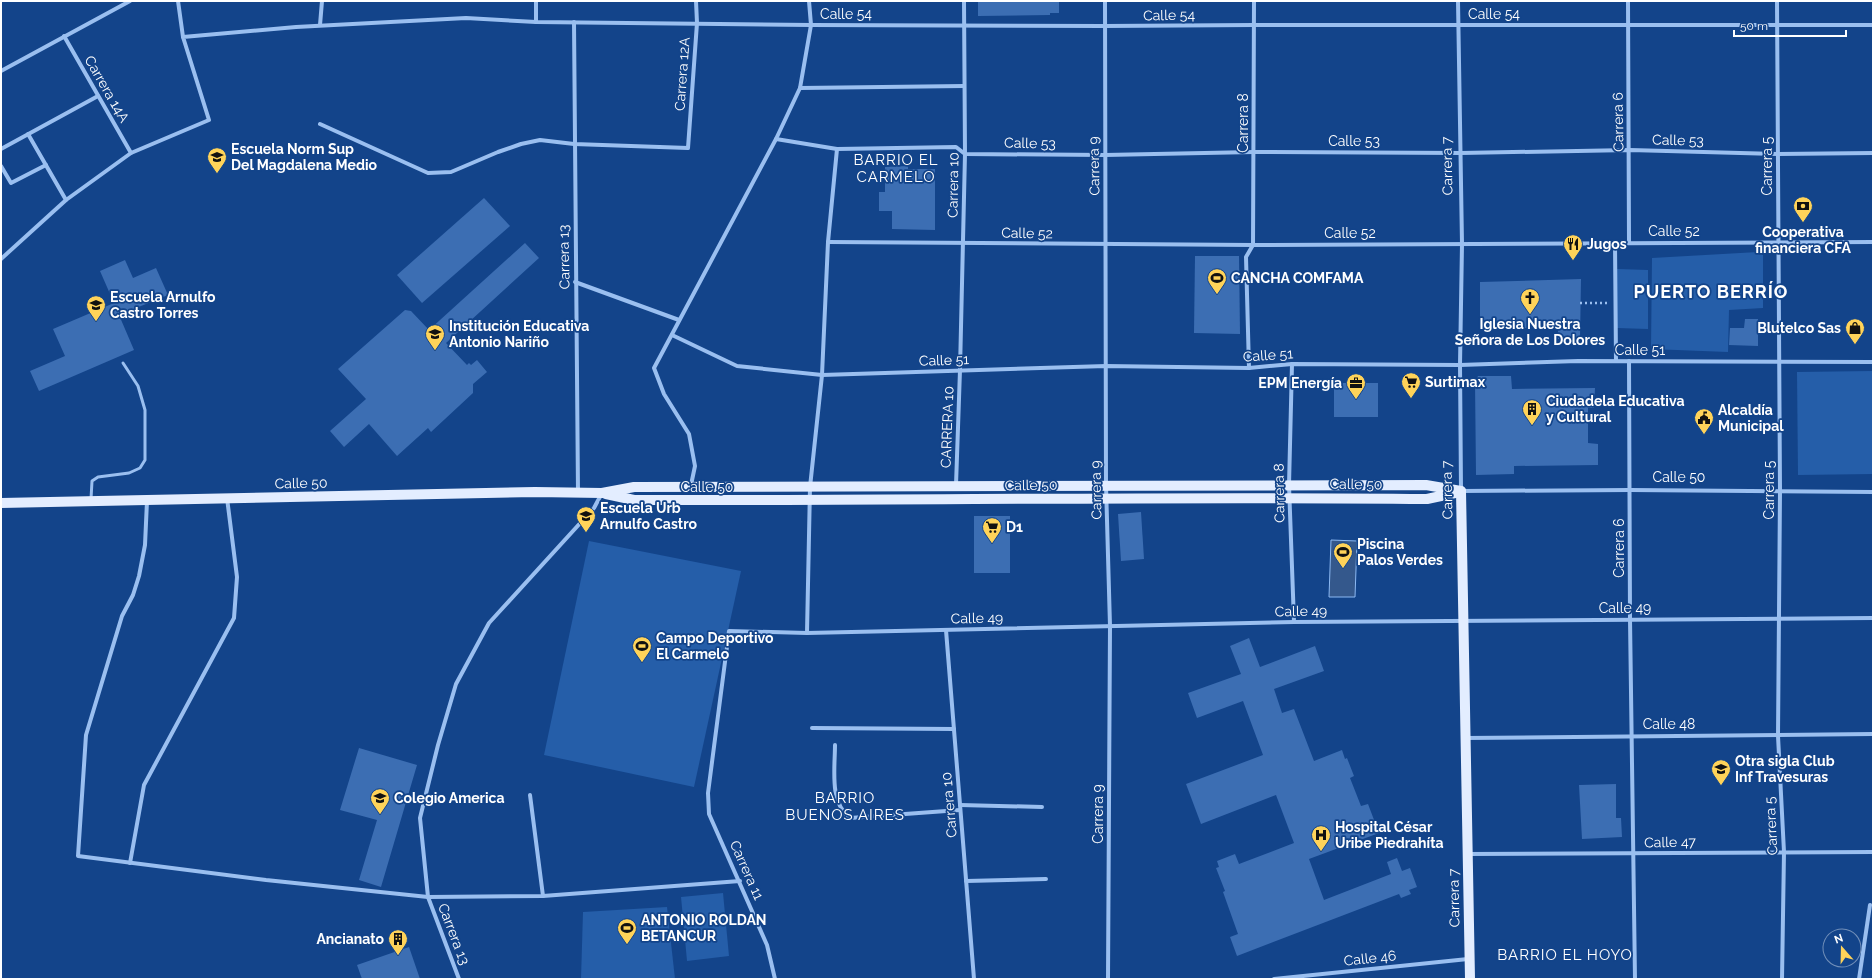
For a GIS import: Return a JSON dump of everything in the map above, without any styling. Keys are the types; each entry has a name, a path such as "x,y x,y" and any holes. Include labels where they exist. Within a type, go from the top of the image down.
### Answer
{"main road":[{"name":"Calle 50","path":"602,493 634,487 1106,484 1426,485 1461,491"},
{"name":"Calle 50","path":"1,503 578,492 602,493 634,500 810,501 1290,497 1427,499 1461,491"},
{"name":"Carrera 7","path":"1461,491 1470,979"}],"street":[{"path":"1,71 130,1"},
{"path":"1,259 66,200 131,153 209,120 183,37 178,1"},
{"path":"320,26 322,1"},
{"path":"536,1 536,22"},
{"name":"Carrera 12A","path":"574,144 688,148 697,23 696,1"},
{"path":"690,486 695,466 689,434 664,394 654,368 776,139 800,88 812,25 809,1"},
{"name":"Carrera 10","path":"960,370 965,154 964,1"},
{"name":"Carrera 9","path":"1105,1 1106,498 1110,626 1108,979"},
{"name":"Carrera 8","path":"1253,245 1254,1"},
{"name":"Carrera 7","path":"1458,1 1462,244 1460,365 1461,491"},
{"name":"Carrera 6","path":"1628,1 1630,150 1629,242"},
{"name":"Carrera 5","path":"1777,1 1778,362 1780,491 1778,736 1784,852 1782,979"},
{"name":"Calle 54","path":"183,37 320,26 466,18 536,22 812,25 1873,25"},
{"name":"Carrera 13","path":"574,22 575,282 578,492"},
{"name":"Carrera 14A","path":"64,36 131,153"},
{"path":"800,88 964,86"},
{"path":"1,149 98,96"},
{"path":"320,124 428,173 451,172 521,144 540,140 574,144"},
{"path":"28,134 66,200"},
{"name":"Calle 53","path":"776,139 837,149 956,147 965,154 1105,155 1254,152 1461,153 1630,150 1777,154 1873,153"},
{"path":"807,633 810,487 822,375 828,242 837,149"},
{"path":"1,166 11,183 46,165"},
{"name":"Calle 52","path":"828,242 1106,245 1873,242"},
{"path":"1615,242 1616,361"},
{"path":"1249,368 1246,257 1253,245"},
{"path":"575,282 679,320"},
{"name":"Calle 51","path":"672,335 737,366 822,375 1106,366 1249,368 1292,364 1460,365 1616,361 1873,362"},
{"name":"Carrera 6","path":"1629,361 1630,619 1633,735 1632,853 1635,979"},
{"name":"Carrera 8","path":"1292,364 1289,485 1294,622"},
{"name":"CARRERA 10","path":"956,485 960,370"},
{"name":"Calle 50","path":"1461,491 1630,490 1873,492"},
{"name":"Carrera 13","path":"459,979 428,897 420,818 438,745 456,684 489,624 594,508 602,493"},
{"path":"130,863 144,785 234,618 237,577 227,498"},
{"path":"147,500 145,545 139,576 133,595 122,616 86,735 78,856 266,880 428,897 543,896 740,881"},
{"name":"Calle 49","path":"729,631 807,633 1294,622 1630,619 1780,620 1873,618"},
{"name":"Carrera 10","path":"946,630 974,979"},
{"name":"Carrera 11","path":"729,631 708,793 710,814 767,946 775,979"},
{"path":"812,728 954,729"},
{"name":"Calle 48","path":"1465,738 1633,735 1778,736 1873,734"},
{"path":"835,745 837,801 842,813 850,818 960,810"},
{"path":"530,795 543,896"},
{"path":"960,805 1042,807"},
{"name":"Calle 47","path":"1467,854 1873,852"},
{"path":"966,881 1046,879"},
{"path":"1859,979 1870,905"},
{"name":"Calle 46","path":"1274,979 1469,959"}],"lane":[{"path":"91,501 92,481 98,477 129,473 140,468 145,460 145,410 138,386 124,363"}],"path":[{"path":"1580,303 1609,303"}],"shaded area":[{"path":"1758,252 1763,255 1763,308 1729,310 1728,352 1651,349 1652,258"},
{"path":"1617,269 1648,270 1648,329 1617,328"},
{"path":"1873,371 1873,474 1798,475 1797,372"},
{"name":"Piscina Palos Verdes","path":"1331,540 1357,541 1355,597 1329,597"},
{"name":"Campo Deportivo El Carmelo","path":"589,541 741,571 694,787 544,755"},
{"path":"723,893 729,956 687,961 681,897"},
{"name":"ANTONIO ROLDAN BETANCUR","path":"667,907 675,979 581,979 583,912"}],"building":[{"path":"978,1 1059,1 1059,13 1050,13 1050,15 978,16"},
{"path":"908,166 908,169 935,169 935,230 892,229 892,211 879,211 879,192 885,192 885,167"},
{"path":"484,198 510,226 422,303 397,275"},
{"path":"525,243 539,258 446,343 467,365 469,363 471,365 477,360 487,372 473,384 473,393 431,432 428,428 397,456 369,424 344,447 330,431 366,399 338,369 405,310 411,311 429,330"},
{"name":"CANCHA COMFAMA","path":"1195,256 1239,256 1240,334 1194,333"},
{"name":"Escuela Arnulfo Castro Torres","path":"125,260 133,278 156,268 168,295 119,315 134,350 39,391 30,371 65,356 53,329 114,303 100,271"},
{"name":"Iglesia Nuestra Señora de Los Dolores","path":"1581,279 1580,339 1558,339 1558,328 1480,328 1480,282"},
{"path":"1745,319 1758,319 1758,346 1729,345 1730,328 1744,328"},
{"name":"Ciudadela Educativa y Cultural","path":"1478,376 1511,376 1512,389 1595,388 1594,408 1588,408 1588,443 1598,444 1598,465 1514,466 1514,474 1476,475 1475,382"},
{"name":"EPM Energía","path":"1334,383 1378,383 1378,417 1334,417"},
{"path":"1141,512 1144,559 1121,561 1118,514"},
{"name":"D1","path":"974,516 1010,516 1010,573 974,573"},
{"path":"1249,638 1260,667 1315,646 1324,671 1274,689 1282,713 1294,709 1314,761 1342,750 1354,776 1350,778 1361,806 1368,804 1379,833 1309,859 1324,900 1391,874 1387,862 1397,858 1402,871 1410,868 1417,887 1409,890 1411,894 1401,898 1399,894 1237,956 1230,937 1238,934 1223,892 1225,891 1216,868 1219,867 1217,861 1235,854 1239,864 1294,843 1276,795 1201,824 1186,784 1263,755 1243,701 1197,718 1188,693 1241,674 1230,646"},
{"name":"Colegio America","path":"359,748 417,765 381,887 359,880 377,820 340,810"},
{"path":"1616,784 1616,818 1621,818 1622,837 1582,839 1579,785"},
{"name":"Ancianato","path":"409,947 420,979 362,979 357,965"}],"place":[{"name":"Escuela Norm Sup Del Magdalena Medio","path":"217,174"},
{"name":"Cooperativa financiera CFA","path":"1803,223"},
{"name":"Jugos","path":"1573,261"},
{"name":"CANCHA COMFAMA","path":"1217,295"},
{"name":"Iglesia Nuestra Señora de Los Dolores","path":"1530,315"},
{"name":"Escuela Arnulfo Castro Torres","path":"96,322"},
{"name":"Blutelco Sas","path":"1855,345"},
{"name":"Institución Educativa Antonio Nariño","path":"435,351"},
{"name":"Surtimax","path":"1411,399"},
{"name":"EPM Energía","path":"1356,400"},
{"name":"Ciudadela Educativa y Cultural","path":"1532,426"},
{"name":"Alcaldía Municipal","path":"1704,435"},
{"name":"Escuela Urb Arnulfo Castro","path":"586,533"},
{"name":"D1","path":"992,544"},
{"name":"Piscina Palos Verdes","path":"1343,569"},
{"name":"Campo Deportivo El Carmelo","path":"642,663"},
{"name":"Otra sigla Club Inf Travesuras","path":"1721,786"},
{"name":"Colegio America","path":"380,815"},
{"name":"Hospital César Uribe Piedrahíta","path":"1321,852"},
{"name":"ANTONIO ROLDAN BETANCUR","path":"627,945"},
{"name":"Ancianato","path":"398,956"}],"district":[{"name":"BARRIO EL CARMELO","path":"896,168"},
{"name":"PUERTO BERRÍO","path":"1711,291"},
{"name":"BARRIO BUENOS AIRES","path":"845,806"},
{"name":"BARRIO EL HOYO","path":"1565,955"}]}
